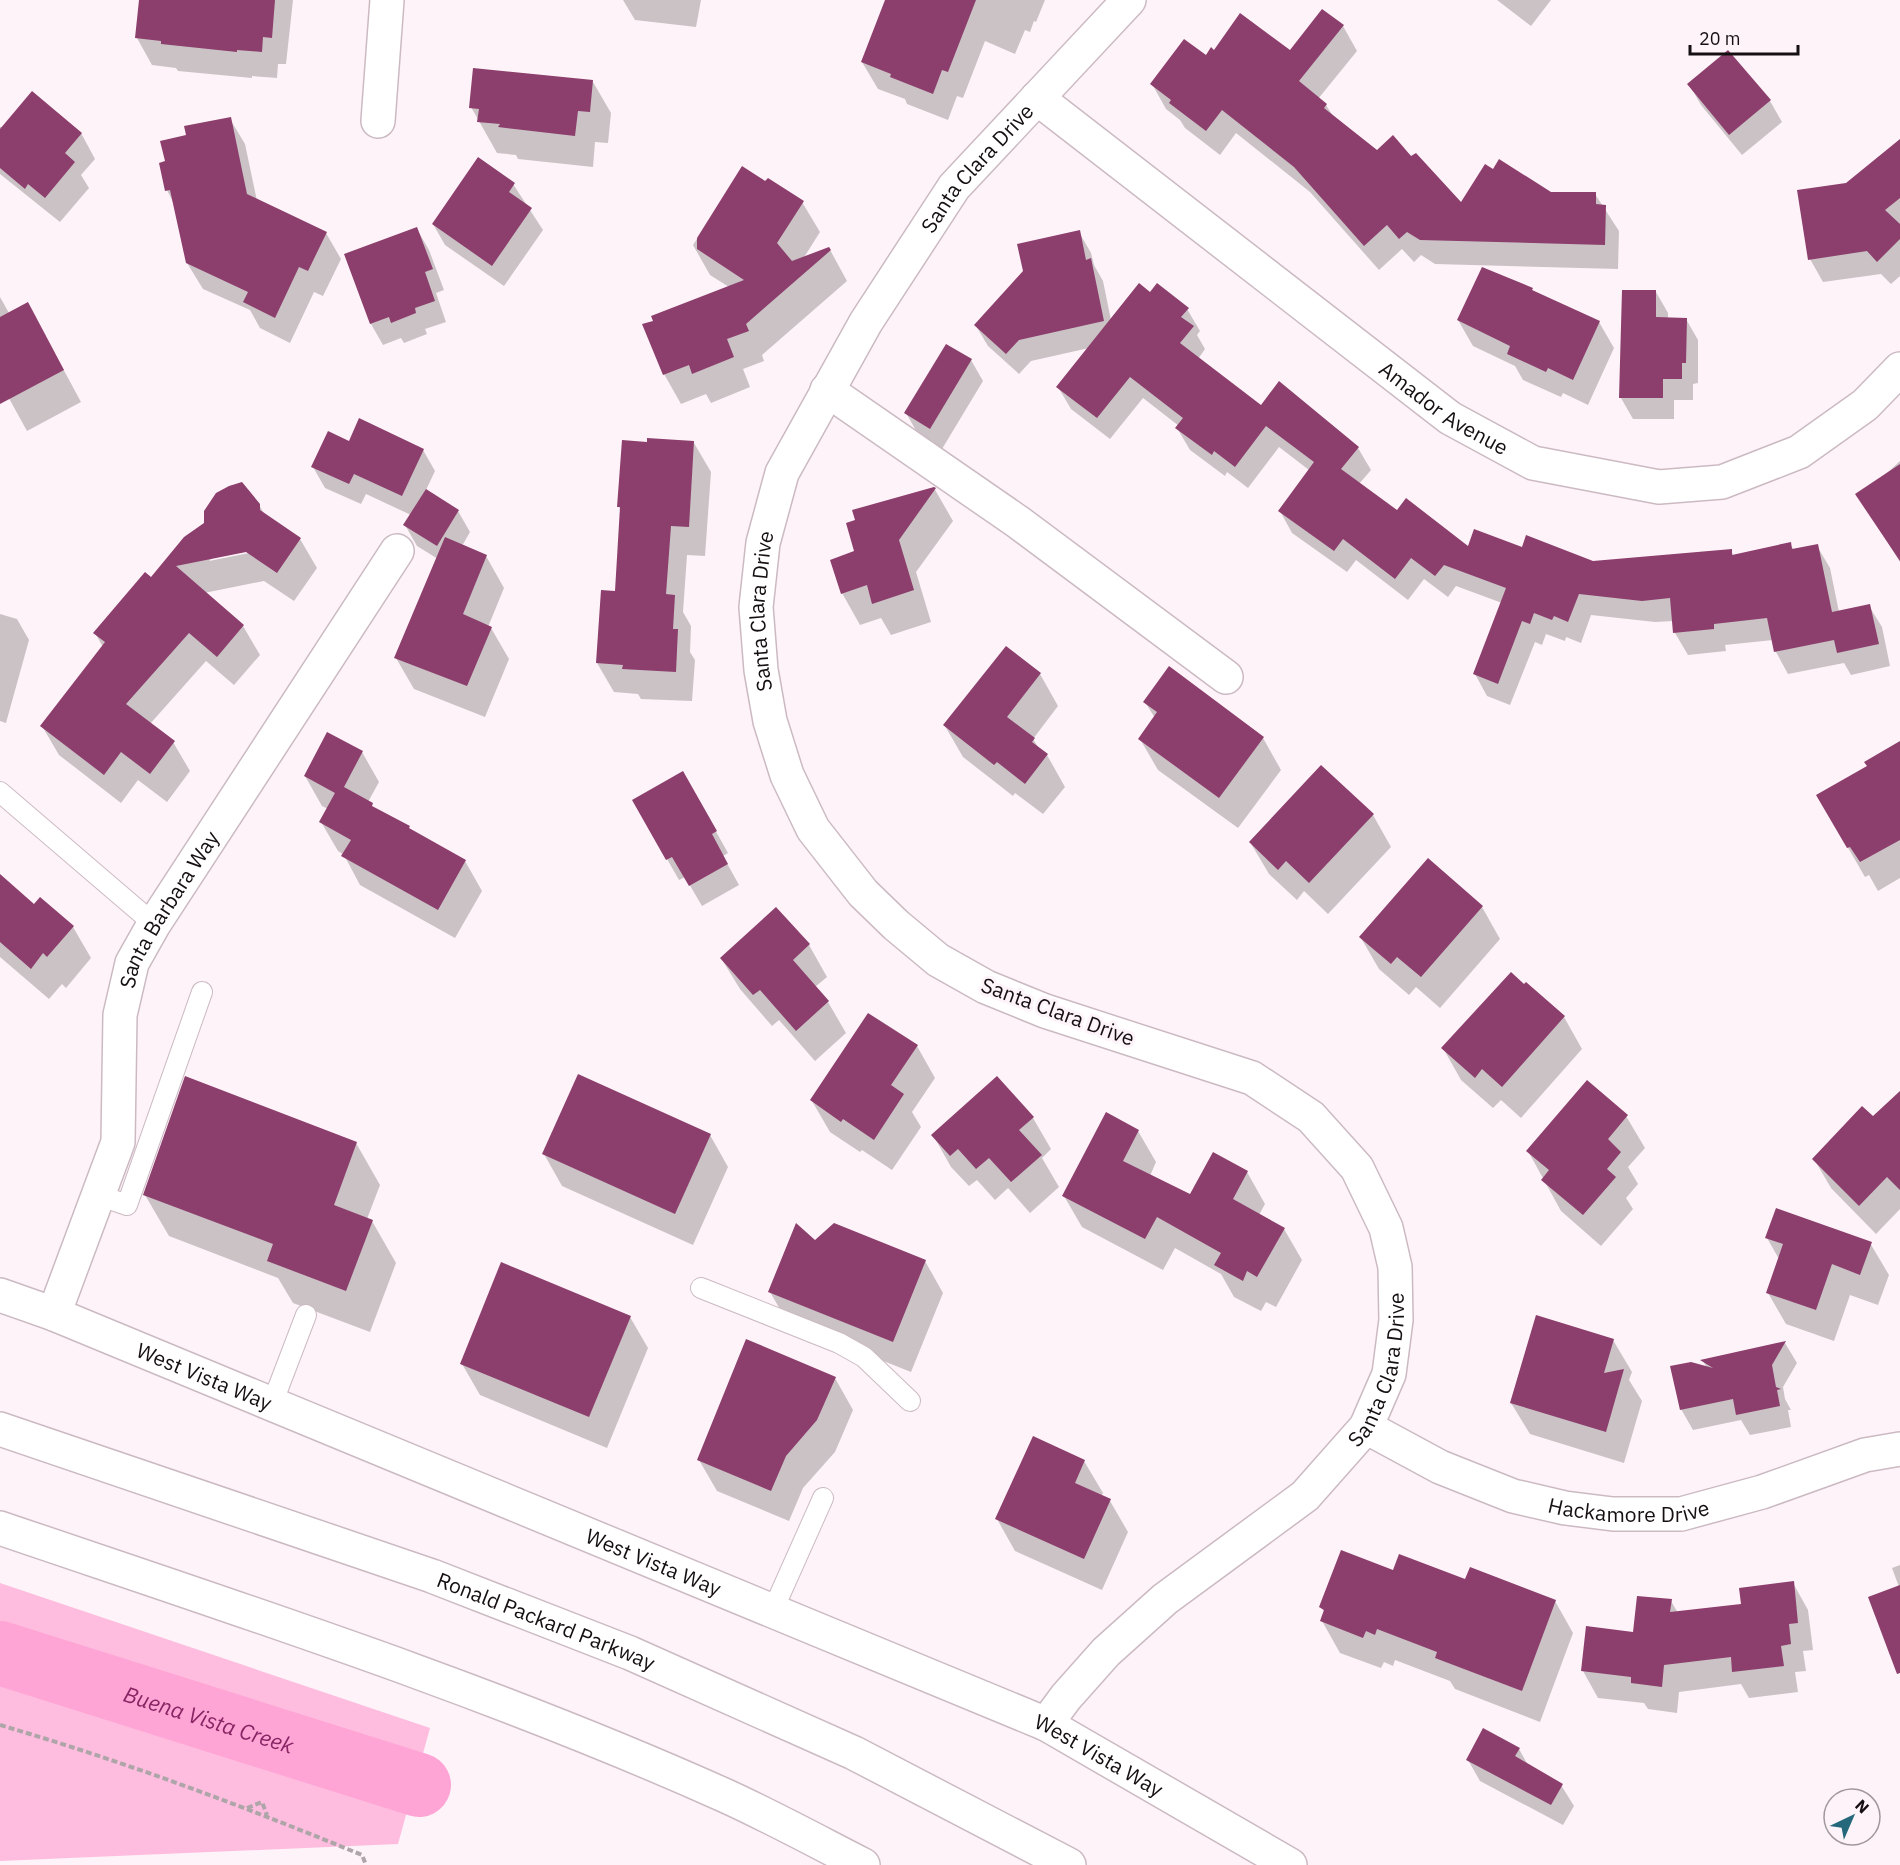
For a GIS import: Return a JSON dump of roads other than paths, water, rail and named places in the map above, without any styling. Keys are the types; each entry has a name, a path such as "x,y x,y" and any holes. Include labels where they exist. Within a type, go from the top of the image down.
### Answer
{"main road":[{"path":"378,121 387,0"},
{"name":"Santa Clara Drive","path":"1046,1724 1066,1696 1106,1652 1164,1599 1305,1496 1366,1426 1389,1374 1396,1320 1395,1267 1386,1228 1357,1168 1311,1117 1252,1078 1045,1011 986,987 938,960 896,925 863,893 813,829 788,775 770,721 760,670 756,606 764,543 782,473 866,322 954,187 1129,0"},
{"name":"Amador Avenue","path":"1037,98 1450,418 1533,463 1659,487 1722,482 1799,452 1865,405 1900,369"},
{"path":"827,390 1018,522 1226,677"},
{"name":"Santa Barbara Way","path":"54,1314 118,1142 120,1015 132,963 154,924 397,551"},
{"name":"West Vista Way","path":"0,1295 54,1314 1046,1724 1290,1865"},
{"name":"Hackamore Drive","path":"1366,1426 1440,1467 1513,1496 1565,1508 1613,1514 1681,1514 1762,1492 1865,1455 1900,1449"},
{"name":"Ronald Packard Parkway","path":"0,1430 432,1576 630,1653 854,1753 1069,1865"},
{"path":"0,1528 365,1651 562,1727 727,1797 863,1865"}],"lane":[{"path":"0,792 154,924"},
{"path":"98,1195 127,1205 202,992"},
{"path":"701,1288 839,1343 864,1358 910,1401"},
{"path":"272,1404 306,1315"},
{"path":"772,1610 823,1498"}],"waterway":[{"name":"Buena Vista Creek","path":"0,1653 419,1785"}]}
